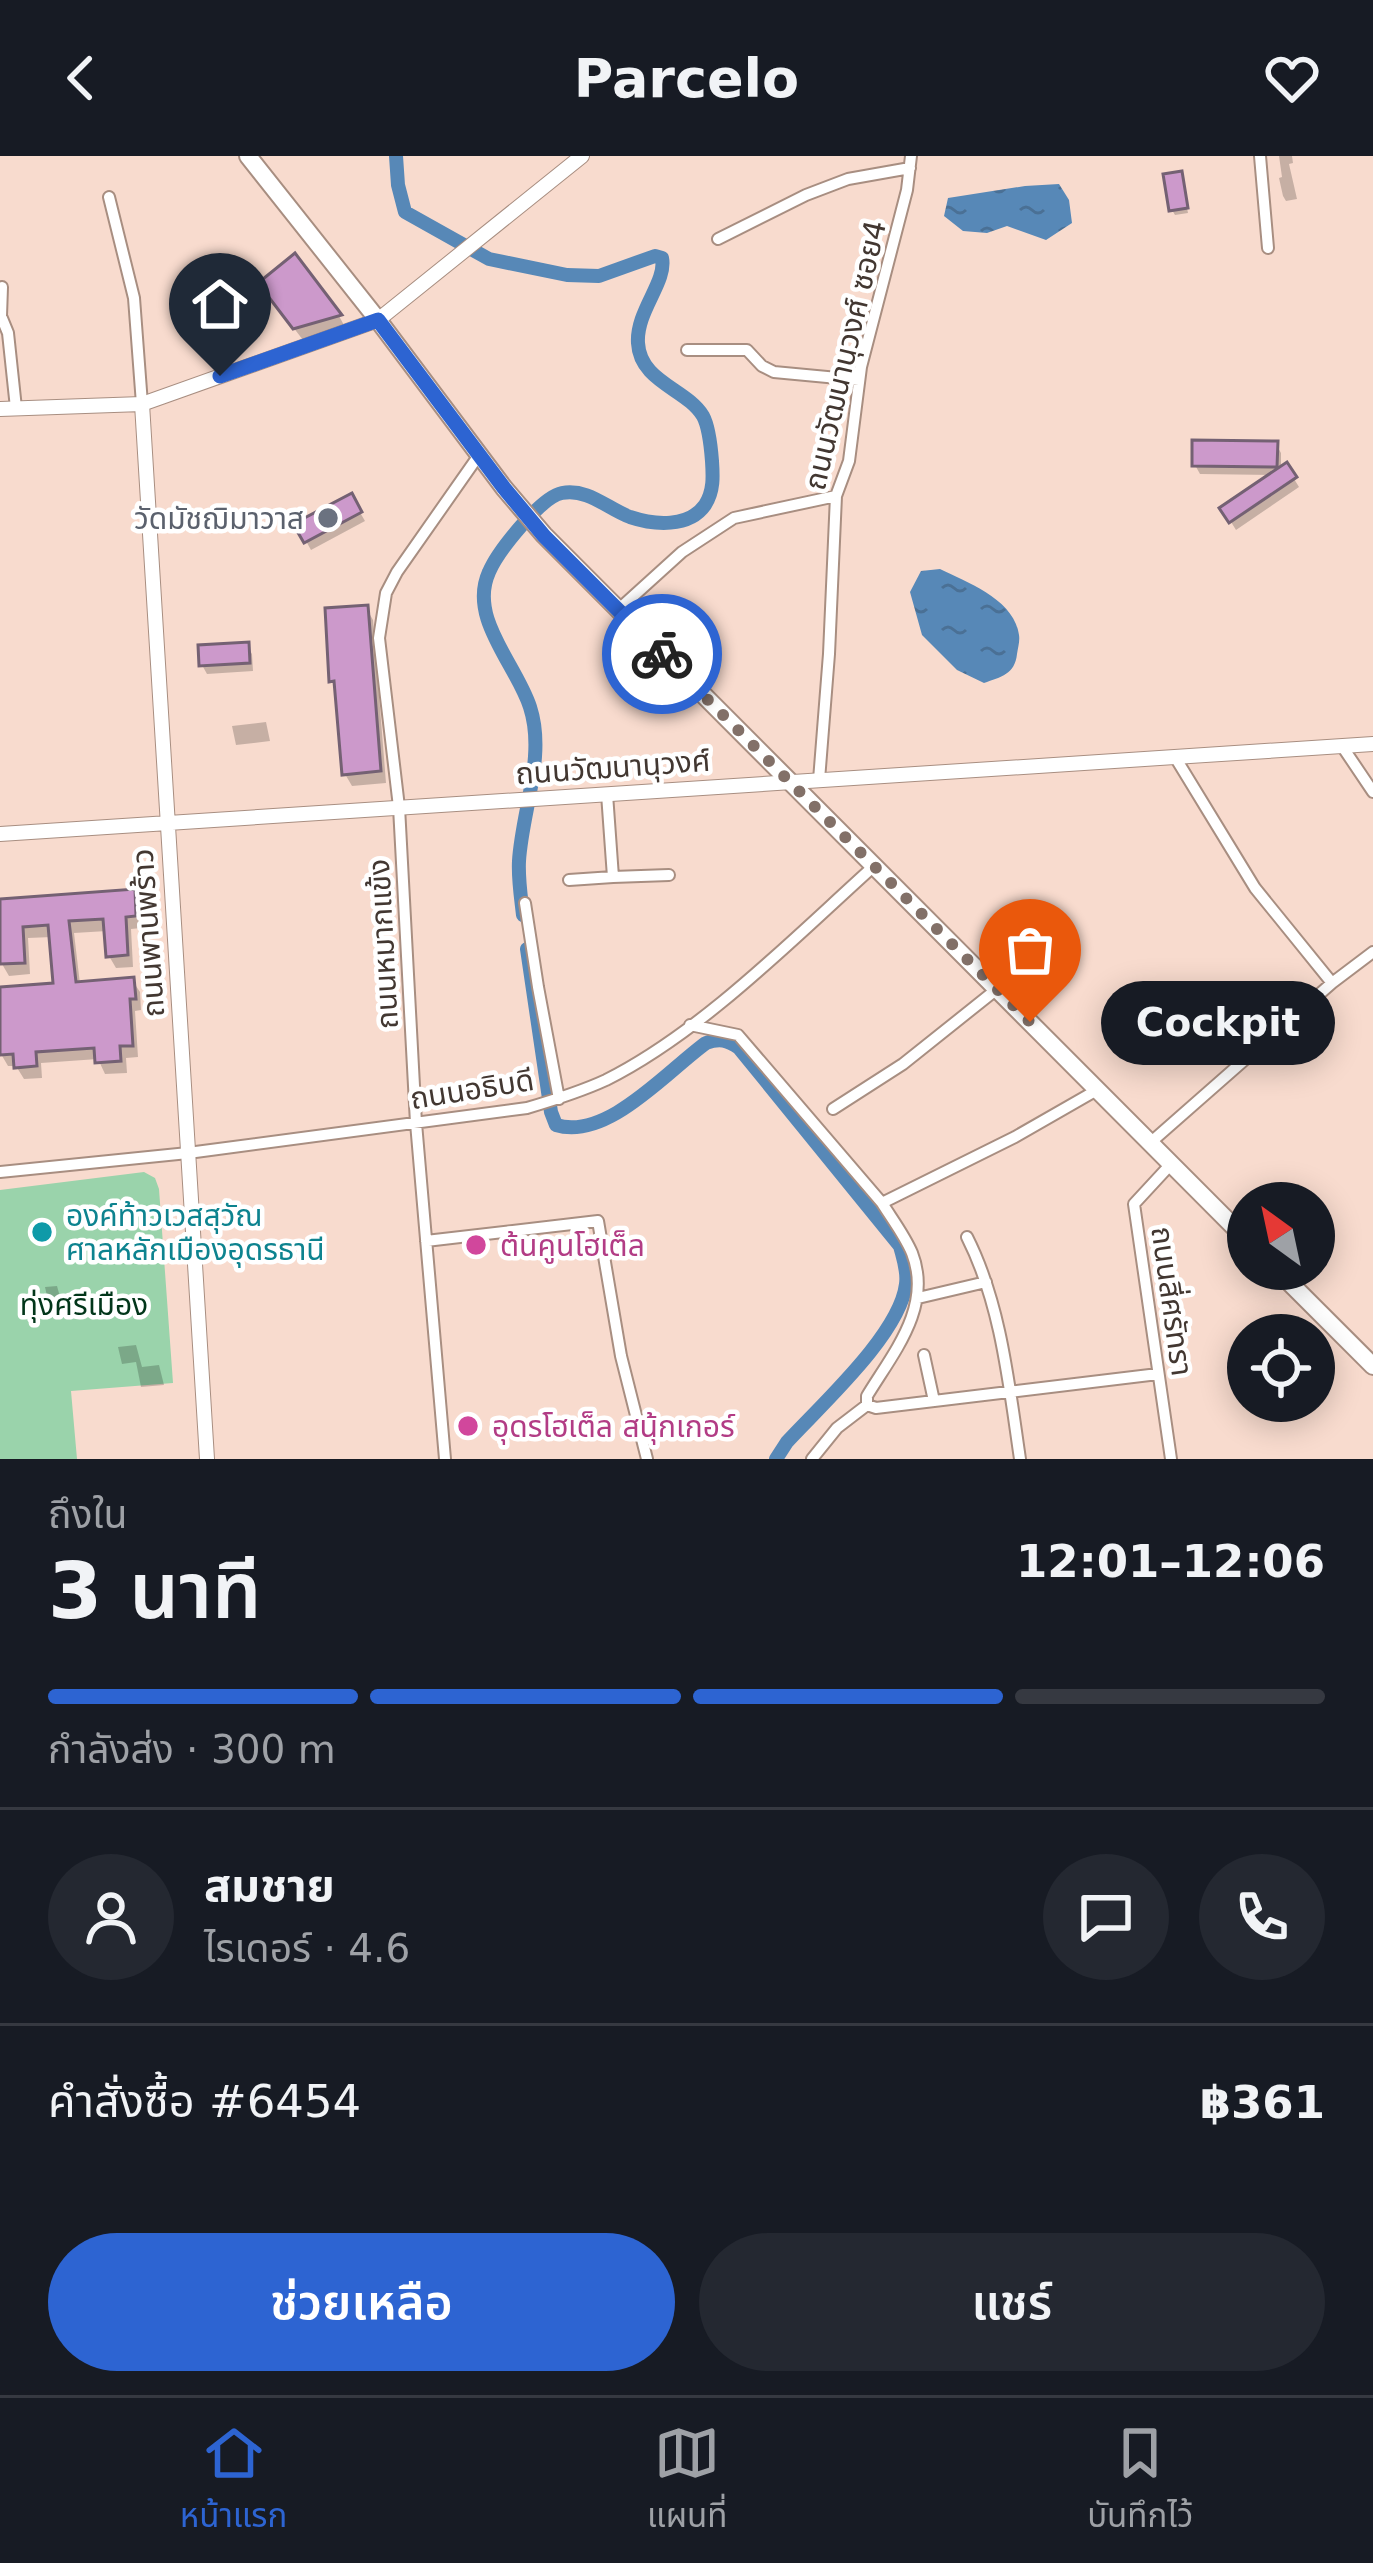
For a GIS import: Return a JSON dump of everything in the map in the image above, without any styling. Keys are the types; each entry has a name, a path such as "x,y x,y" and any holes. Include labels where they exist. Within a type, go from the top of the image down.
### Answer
{"main road":[{"path":"248,156 544,536 1227,1220"},
{"path":"1298,1290 1371,1361"}],"street":[{"path":"2,287 1,316 8,333 8,409 142,404 378,320 582,156"},
{"path":"1260,156 1268,248"},
{"path":"718,239 806,195 910,162"},
{"name":"ถนนวัฒนานุวงศ์ ซอย4","path":"819,780 836,496 849,461 859,380 902,213 910,162"},
{"path":"109,197 134,298 142,404"},
{"path":"687,350 747,350 774,372 859,380"},
{"name":"ถนนพานพร้าว","path":"142,404 208,1459"},
{"name":"ถนนหมากแข้ง","path":"445,1459 416,1123 399,807 379,638 383,605 397,572 479,455"},
{"path":"618,610 682,552 734,518 836,496"},
{"name":"ถนนวัฒนานุวงศ์","path":"0,833 1373,744"},
{"path":"1342,746 1373,792"},
{"path":"1175,757 1256,888 1331,983"},
{"path":"607,794 614,877"},
{"name":"ถนนอธิบดี","path":"0,1172 188,1153 527,1108 559,1099 609,1078 690,1025 874,866"},
{"path":"568,880 669,875"},
{"path":"525,903 559,1099"},
{"path":"1150,1143 1331,983 1373,952"},
{"path":"833,1108 903,1064 997,989"},
{"path":"690,1025 738,1035 882,1203 911,1250 918,1298 913,1318 867,1396 867,1405"},
{"path":"882,1203 1016,1137 1097,1090"},
{"name":"ถนนสี่ศรัทรา","path":"1171,1164 1134,1204 1171,1459"},
{"path":"426,1241 598,1221 620,1356 647,1459"},
{"path":"967,1237 986,1282 1019,1459"},
{"path":"918,1298 986,1282"},
{"path":"925,1355 934,1401"},
{"path":"867,1405 876,1408 1010,1394 1158,1374"},
{"path":"812,1459 837,1428 867,1405"}],"green space":[{"name":"ทุ่งศรีเมือง","path":"144,1172 155,1178 159,1189 173,1383 71,1391 77,1459 0,1459 0,1190"}],"water":[{"path":"1059,184 1069,200 1072,223 1046,240 1007,226 987,233 963,231 944,216 948,198"},
{"path":"940,569 988,594 1015,622 1016,661 1006,674 984,683 957,670 922,635 910,592 921,571"}],"building":[{"path":"1182,171 1188,208 1169,211 1163,174"},
{"path":"295,253 342,315 293,329 258,283"},
{"path":"1192,440 1278,441 1277,467 1192,466"},
{"path":"1287,462 1297,477 1229,523 1219,508"},
{"name":"วัดมัชฌิมาวาส","path":"352,493 362,512 304,543 293,524"},
{"path":"368,605 381,771 342,775 325,608"},
{"path":"249,642 250,663 199,666 198,645"},
{"path":"135,889 136,916 126,917 128,955 106,957 103,919 69,921 76,982 134,977 136,999 130,999 133,1046 120,1046 121,1061 95,1063 94,1048 36,1052 37,1066 14,1068 13,1054 0,1055 0,987 53,983 48,925 23,927 25,963 0,964 0,899"}],"waterway":[{"path":"396,156 405,212 489,259 567,275 599,276 655,256 662,258 660,277 639,331 641,356 655,376 696,407 709,438 711,489 705,505 690,518 650,522 589,496 562,493 521,526 489,572 484,589 489,624 523,691 534,726 534,764 519,861 523,915"},
{"path":"527,949 556,1125 575,1127 616,1113 706,1043 727,1042 739,1048 900,1246 906,1284 890,1325 776,1459"}],"way so far":[{"path":"662,654 1030,1022"}],"place":[{"name":"วัดมัชฌิมาวาส","path":"328,518"},
{"name":"Cockpit","path":"1030,1022"},
{"name":"องค์ท้าวเวสสุวัณ ศาลหลักเมืองอุดรธานี","path":"42,1232"},
{"name":"ต้นคูนโฮเต็ล","path":"476,1245"},
{"name":"อุดรโฮเต็ล สนุ้กเกอร์","path":"468,1426"}],"route":[{"path":"220,376 378,320 544,536 662,654"}]}
